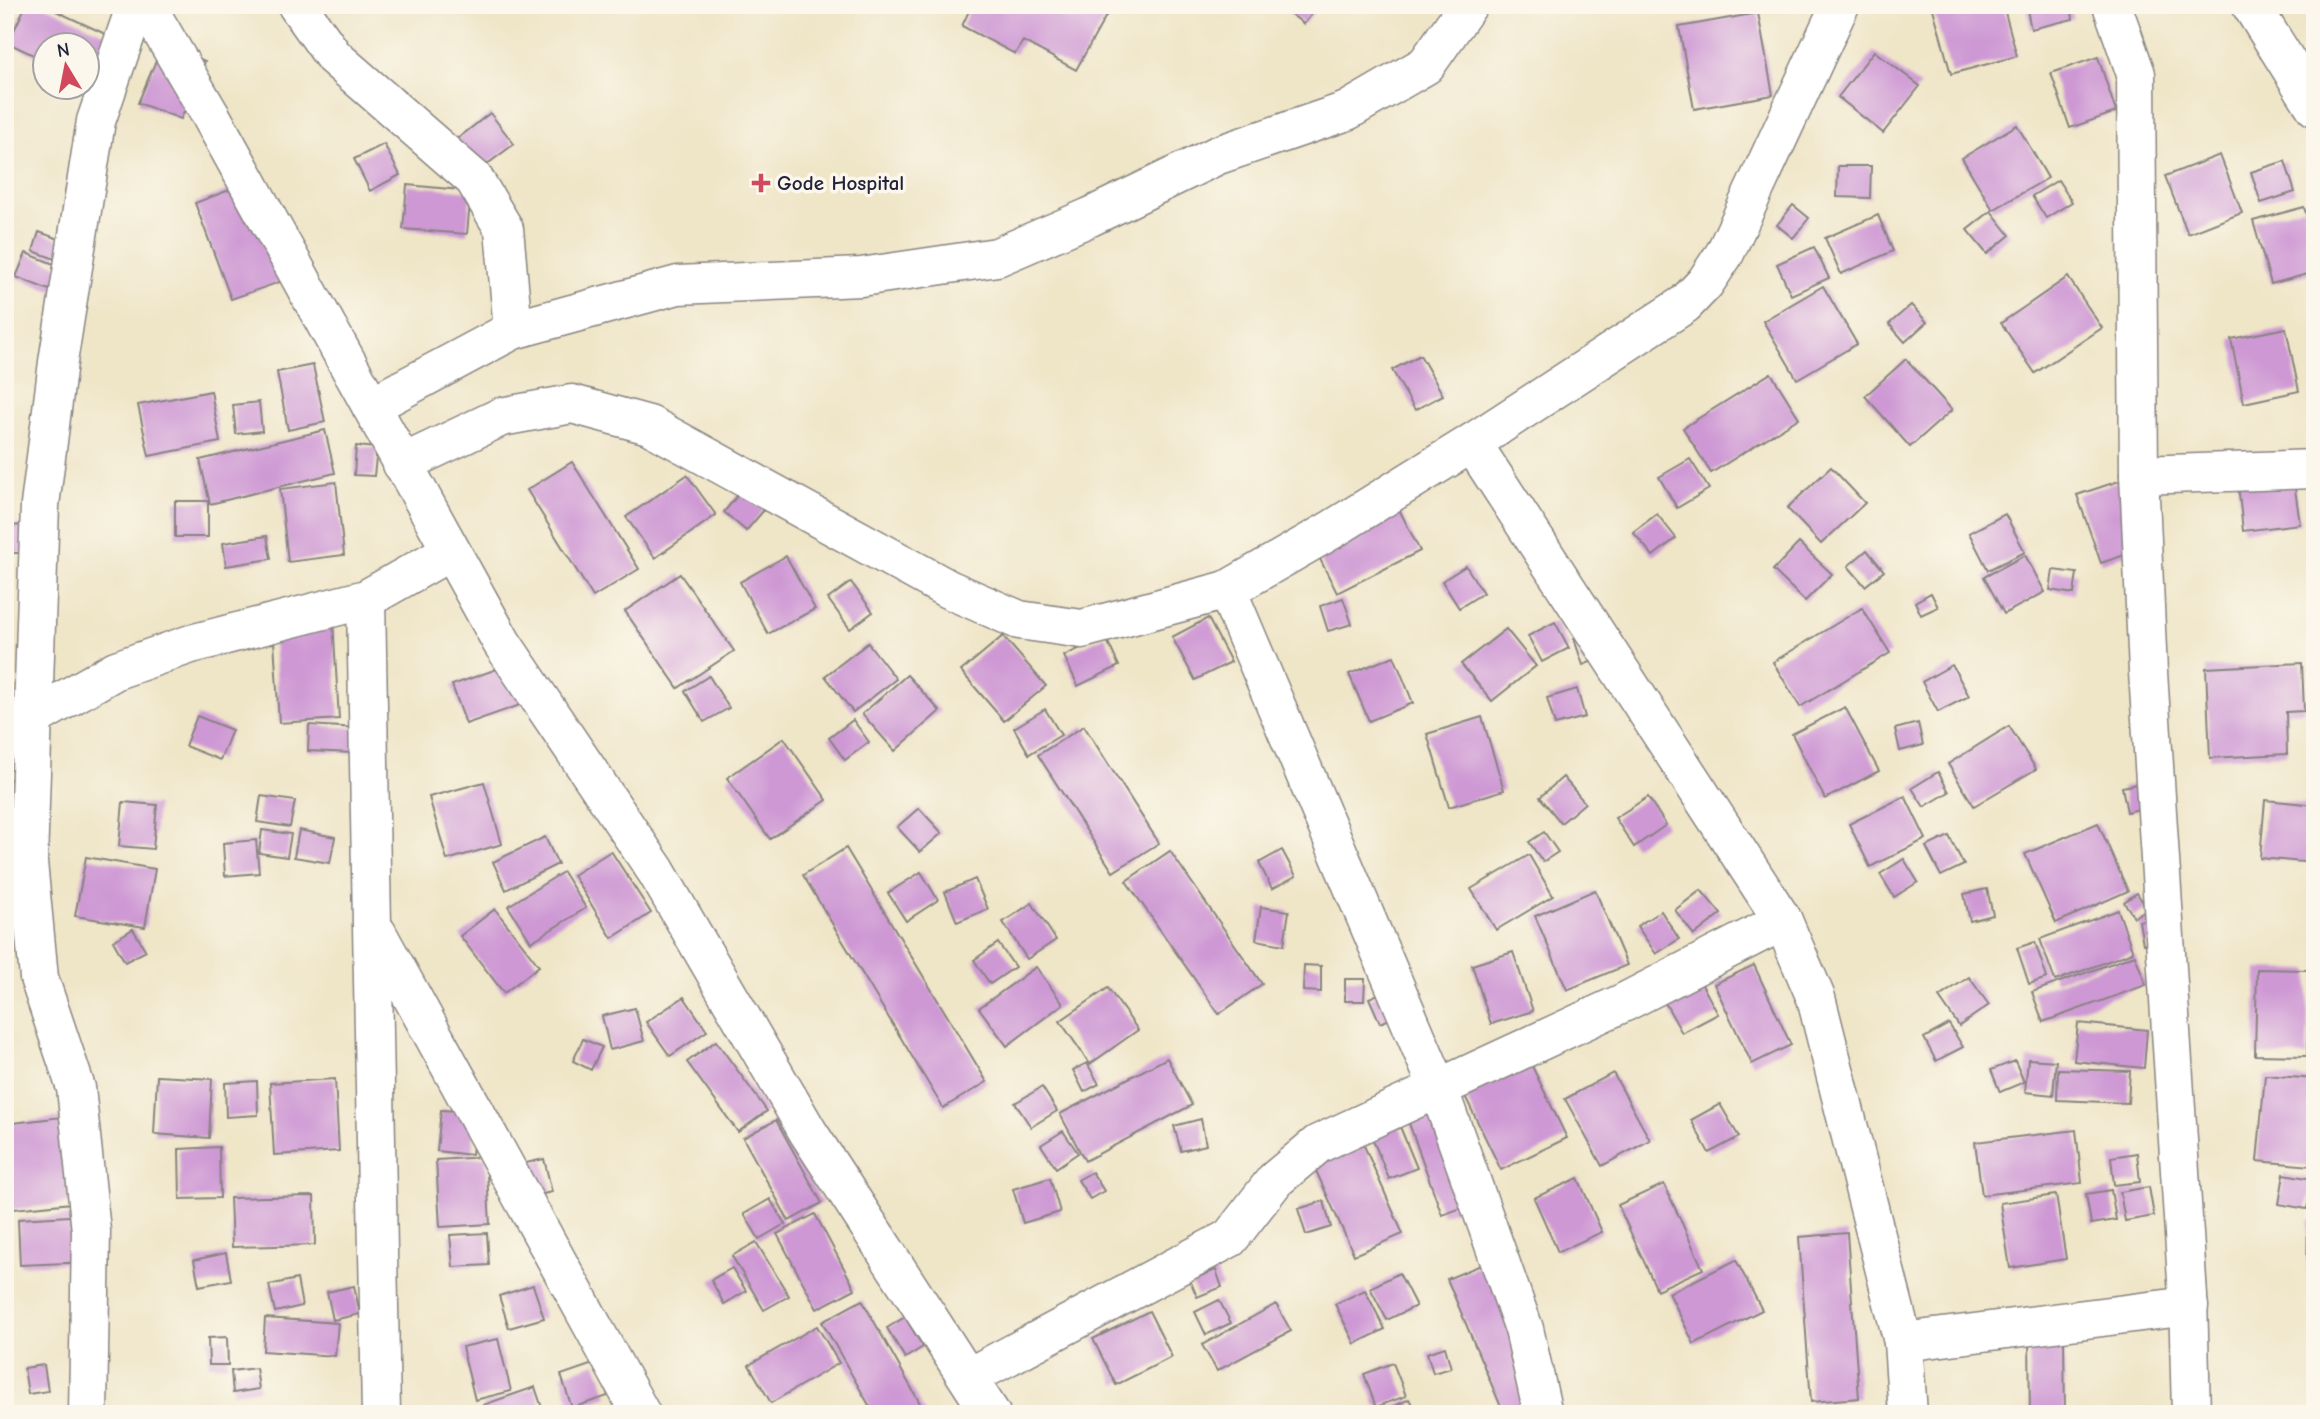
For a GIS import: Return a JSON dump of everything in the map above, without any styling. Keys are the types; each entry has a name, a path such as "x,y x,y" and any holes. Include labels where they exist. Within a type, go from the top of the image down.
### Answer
{"street":[{"path":"88,1414 91,1231 76,1088 39,978 28,862 20,726 40,505 58,362 96,121 136,5"},
{"path":"146,5 211,116 449,552 502,643 656,871 808,1132 991,1414"},
{"path":"297,5 334,57 474,179 504,229 513,330"},
{"path":"371,406 513,330 678,285 861,277 997,257 1090,217 1218,155 1347,111 1426,65 1468,5"},
{"path":"402,464 501,417 572,404 649,425 948,589 1019,620 1082,629 1227,590 1333,529 1472,443 1685,304 1705,284 1725,253 1840,5"},
{"path":"2112,5 2136,74 2139,475 2147,672 2189,1306 2191,1414"},
{"path":"2251,5 2315,107"},
{"path":"1472,443 1783,920 1816,998 1903,1342 1908,1414"},
{"path":"2139,475 2315,469"},
{"path":"20,726 116,670 191,644 366,599 449,552"},
{"path":"1227,590 1439,1090 1524,1329 1542,1414"},
{"path":"366,599 381,1414"},
{"path":"969,1377 1230,1238 1275,1180 1318,1144 1625,1002 1783,920"},
{"path":"374,928 641,1414"},
{"path":"1903,1342 2189,1306"}],"building":[{"path":"26,5 43,5 101,32 32,32 32,54 8,43"},
{"path":"958,5 1112,5 1076,70 1023,41 1015,54 962,26 969,11"},
{"path":"1279,5 1319,5 1304,24"},
{"path":"1932,5 2003,5 2017,56 1951,74"},
{"path":"2026,5 2071,5 2073,19 2031,29"},
{"path":"1758,13 1773,95 1694,109 1679,27"},
{"path":"102,32 114,38 102,63"},
{"path":"163,44 205,61 181,119 138,103"},
{"path":"1874,51 1920,86 1883,133 1838,97"},
{"path":"2098,57 2116,112 2070,128 2051,73"},
{"path":"490,113 514,144 470,177 447,147"},
{"path":"2017,125 2048,178 1993,210 1962,158"},
{"path":"384,144 400,175 370,191 354,159"},
{"path":"2220,155 2242,213 2188,234 2165,176"},
{"path":"2285,161 2295,192 2261,203 2251,172"},
{"path":"1838,166 1871,166 1870,198 1837,197"},
{"path":"258,179 294,277 231,299 195,203"},
{"path":"2058,180 2072,202 2046,218 2032,196"},
{"path":"407,185 471,191 467,234 403,229"},
{"path":"1793,205 1809,218 1793,238 1777,225"},
{"path":"2304,207 2315,245 2315,272 2271,284 2253,221"},
{"path":"1991,211 2010,235 1987,254 1967,230"},
{"path":"1878,215 1893,251 1841,274 1825,238"},
{"path":"39,232 62,240 55,259 33,251"},
{"path":"1814,247 1829,278 1791,295 1777,264"},
{"path":"26,253 64,268 54,292 16,277"},
{"path":"2068,277 2102,328 2035,373 2001,323"},
{"path":"1823,286 1857,344 1797,379 1763,321"},
{"path":"1911,305 1927,322 1905,342 1889,324"},
{"path":"2286,328 2299,391 2244,403 2231,339"},
{"path":"1420,355 1443,395 1415,410 1392,370"},
{"path":"1906,359 1952,410 1910,447 1865,396"},
{"path":"313,365 325,422 288,430 277,372"},
{"path":"1771,373 1799,418 1711,473 1683,428"},
{"path":"211,391 220,442 149,456 138,405"},
{"path":"259,402 262,431 236,434 233,405"},
{"path":"325,430 335,473 210,504 200,460"},
{"path":"356,446 377,448 374,476 354,475"},
{"path":"1690,459 1709,489 1677,508 1659,477"},
{"path":"572,462 639,569 593,597 527,490"},
{"path":"1831,467 1865,503 1821,544 1787,508"},
{"path":"2292,468 2300,524 2243,531 2237,475"},
{"path":"687,475 716,515 655,558 626,517"},
{"path":"2131,477 2154,545 2101,563 2077,495"},
{"path":"336,482 344,555 288,562 280,489"},
{"path":"741,491 764,510 746,531 724,512"},
{"path":"175,501 208,501 208,537 175,537"},
{"path":"1396,503 1420,551 1337,593 1313,545"},
{"path":"1657,514 1676,538 1653,556 1633,532"},
{"path":"2005,514 2025,552 1988,570 1969,533"},
{"path":"27,525 27,553 5,553 5,526"},
{"path":"267,536 271,559 226,566 223,543"},
{"path":"1799,543 1832,574 1805,601 1773,570"},
{"path":"1867,550 1884,571 1865,586 1848,566"},
{"path":"2025,555 2045,592 2004,614 1984,577"},
{"path":"786,556 815,609 768,634 740,582"},
{"path":"1466,566 1483,593 1459,608 1442,581"},
{"path":"2053,570 2077,573 2074,594 2050,590"},
{"path":"680,574 734,651 678,688 625,611"},
{"path":"851,582 873,612 850,629 828,599"},
{"path":"1931,593 1938,607 1921,615 1915,602"},
{"path":"1343,598 1352,624 1328,631 1320,606"},
{"path":"1862,608 1890,653 1800,707 1773,662"},
{"path":"1208,618 1231,662 1195,680 1172,637"},
{"path":"333,621 339,719 279,723 273,624"},
{"path":"1555,622 1569,648 1542,662 1528,636"},
{"path":"1506,629 1536,666 1492,701 1461,664"},
{"path":"1591,633 1601,658 1583,665 1574,639"},
{"path":"1003,636 1046,686 1004,721 961,671"},
{"path":"1105,636 1119,666 1078,686 1064,656"},
{"path":"868,643 896,679 853,712 825,676"},
{"path":"1394,656 1413,703 1369,721 1349,674"},
{"path":"2302,663 2304,711 2286,712 2287,754 2210,758 2206,668"},
{"path":"508,665 523,704 466,724 452,685"},
{"path":"1952,665 1969,696 1938,712 1922,682"},
{"path":"907,675 940,711 895,751 862,714"},
{"path":"709,676 729,708 704,722 685,691"},
{"path":"1577,689 1585,717 1555,725 1547,698"},
{"path":"1845,707 1879,771 1825,799 1792,734"},
{"path":"1045,709 1061,735 1029,754 1014,728"},
{"path":"197,716 232,730 220,760 185,746"},
{"path":"1482,717 1504,790 1449,807 1427,734"},
{"path":"853,720 869,742 845,760 829,738"},
{"path":"1918,723 1923,745 1900,751 1895,729"},
{"path":"309,725 356,728 354,753 308,751"},
{"path":"1084,726 1159,843 1113,872 1038,755"},
{"path":"2009,726 2036,769 1974,806 1948,764"},
{"path":"784,738 827,800 770,839 727,778"},
{"path":"1938,772 1949,792 1924,807 1912,788"},
{"path":"1563,777 1585,803 1561,823 1540,797"},
{"path":"11,779 17,814 5,816 5,780"},
{"path":"484,782 502,844 447,860 429,797"},
{"path":"2137,784 2143,808 2127,812 2122,787"},
{"path":"261,796 295,801 290,827 257,822"},
{"path":"1905,796 1926,839 1870,867 1849,824"},
{"path":"1648,797 1666,825 1634,847 1615,818"},
{"path":"2265,800 2315,805 2314,863 2260,858"},
{"path":"123,802 157,805 153,849 119,846"},
{"path":"919,808 942,833 920,852 897,827"},
{"path":"2098,823 2128,891 2056,923 2025,854"},
{"path":"262,830 291,834 287,857 259,853"},
{"path":"299,830 335,837 330,863 294,857"},
{"path":"1544,832 1558,852 1543,862 1529,842"},
{"path":"1949,836 1964,865 1941,876 1926,847"},
{"path":"545,837 558,864 506,890 493,862"},
{"path":"256,840 259,873 225,876 223,843"},
{"path":"846,848 987,1082 943,1108 803,875"},
{"path":"1282,850 1296,876 1272,889 1259,863"},
{"path":"611,851 651,913 612,938 573,875"},
{"path":"1170,851 1262,984 1219,1014 1126,881"},
{"path":"1529,855 1553,896 1496,930 1471,889"},
{"path":"86,857 155,869 145,927 75,916"},
{"path":"1904,859 1918,882 1894,897 1880,874"},
{"path":"563,872 586,908 531,942 508,906"},
{"path":"921,872 938,900 906,921 888,893"},
{"path":"5,879 22,879 20,915 5,914"},
{"path":"975,879 988,909 957,922 945,892"},
{"path":"1987,889 1993,915 1970,921 1964,894"},
{"path":"1595,890 1627,965 1567,990 1535,916"},
{"path":"1701,890 1721,914 1694,935 1675,910"},
{"path":"2137,893 2147,909 2134,917 2124,902"},
{"path":"1032,903 1056,940 1027,959 1003,922"},
{"path":"1261,907 1289,911 1284,945 1256,940"},
{"path":"495,909 539,966 504,993 460,936"},
{"path":"2118,910 2133,952 2055,981 2040,939"},
{"path":"1661,911 1679,939 1656,954 1637,926"},
{"path":"2167,916 2171,939 2143,944 2139,921"},
{"path":"133,929 146,951 125,962 113,941"},
{"path":"2035,942 2047,978 2029,984 2017,948"},
{"path":"998,943 1015,967 990,984 974,960"},
{"path":"1513,952 1533,1011 1491,1024 1472,965"},
{"path":"2135,955 2146,985 2043,1022 2032,992"},
{"path":"1304,965 1321,966 1321,992 1303,991"},
{"path":"1754,965 1791,1045 1752,1064 1714,984"},
{"path":"1036,967 1063,1004 1007,1046 979,1008"},
{"path":"2257,969 2309,970 2307,1056 2255,1055"},
{"path":"1969,977 1989,1005 1959,1026 1939,997"},
{"path":"1345,979 1365,979 1364,1001 1345,1001"},
{"path":"1700,981 1718,1014 1682,1033 1664,1001"},
{"path":"1402,984 1413,1010 1380,1023 1369,998"},
{"path":"1108,988 1138,1030 1090,1064 1060,1021"},
{"path":"684,997 707,1031 670,1056 646,1022"},
{"path":"635,1008 644,1041 610,1050 602,1016"},
{"path":"2078,1023 2147,1030 2144,1068 2074,1061"},
{"path":"1949,1024 1963,1047 1936,1061 1924,1038"},
{"path":"583,1039 602,1047 591,1070 573,1061"},
{"path":"716,1041 767,1111 738,1132 687,1062"},
{"path":"1167,1058 1192,1105 1085,1161 1060,1114"},
{"path":"2028,1059 2056,1061 2053,1095 2025,1092"},
{"path":"2015,1061 2024,1082 2000,1092 1991,1070"},
{"path":"1087,1063 1099,1084 1084,1092 1073,1070"},
{"path":"1531,1064 1567,1138 1501,1170 1465,1096"},
{"path":"2058,1069 2130,1071 2128,1103 2057,1100"},
{"path":"1613,1073 1650,1140 1602,1166 1565,1099"},
{"path":"2265,1075 2315,1079 2311,1166 2257,1161"},
{"path":"157,1076 212,1079 209,1138 154,1134"},
{"path":"335,1079 339,1151 274,1155 270,1083"},
{"path":"5,1080 8,1080 9,1104 5,1105"},
{"path":"257,1081 258,1115 226,1117 225,1083"},
{"path":"1042,1087 1057,1111 1031,1127 1015,1103"},
{"path":"1456,1093 1493,1197 1442,1215 1405,1112"},
{"path":"1720,1104 1739,1137 1709,1153 1691,1120"},
{"path":"441,1110 476,1112 472,1155 437,1151"},
{"path":"62,1117 71,1203 5,1210 5,1124"},
{"path":"1396,1117 1417,1168 1389,1179 1368,1128"},
{"path":"1201,1119 1206,1145 1181,1151 1174,1126"},
{"path":"776,1120 822,1203 789,1221 743,1138"},
{"path":"2076,1130 2082,1183 1982,1195 1975,1142"},
{"path":"1063,1131 1078,1153 1056,1168 1041,1145"},
{"path":"1358,1132 1403,1234 1354,1255 1308,1153"},
{"path":"219,1147 220,1198 180,1199 179,1149"},
{"path":"2137,1153 2140,1182 2114,1185 2111,1157"},
{"path":"486,1157 490,1224 440,1227 436,1160"},
{"path":"544,1159 552,1192 525,1198 517,1165"},
{"path":"1092,1172 1104,1191 1090,1199 1078,1180"},
{"path":"2284,1174 2313,1179 2307,1209 2279,1204"},
{"path":"1050,1178 1060,1212 1023,1223 1013,1189"},
{"path":"1578,1178 1602,1232 1558,1252 1534,1198"},
{"path":"1664,1184 1703,1269 1657,1290 1618,1205"},
{"path":"2149,1187 2154,1216 2125,1221 2120,1192"},
{"path":"2111,1190 2116,1220 2091,1224 2086,1194"},
{"path":"2056,1195 2066,1259 2010,1268 2000,1203"},
{"path":"314,1196 315,1245 232,1247 230,1198"},
{"path":"770,1199 785,1224 759,1239 744,1214"},
{"path":"1324,1201 1331,1227 1306,1235 1298,1209"},
{"path":"815,1214 855,1289 817,1309 777,1234"},
{"path":"87,1215 90,1262 20,1265 18,1219"},
{"path":"2308,1221 2315,1221 2315,1272 2307,1272"},
{"path":"487,1233 489,1265 453,1267 450,1235"},
{"path":"1847,1233 1859,1398 1811,1402 1799,1237"},
{"path":"756,1242 789,1296 764,1310 732,1256"},
{"path":"226,1253 231,1280 199,1286 194,1260"},
{"path":"1493,1260 1541,1414 1504,1414 1447,1279"},
{"path":"1736,1260 1762,1310 1694,1344 1669,1293"},
{"path":"732,1268 746,1291 724,1304 711,1280"},
{"path":"1216,1270 1222,1287 1197,1297 1190,1280"},
{"path":"1399,1273 1416,1306 1387,1320 1370,1288"},
{"path":"297,1279 302,1306 275,1312 269,1285"},
{"path":"533,1285 544,1318 509,1328 499,1296"},
{"path":"354,1286 360,1314 333,1320 327,1292"},
{"path":"1365,1290 1385,1329 1355,1344 1335,1304"},
{"path":"862,1300 926,1414 874,1414 822,1322"},
{"path":"1219,1300 1231,1323 1206,1335 1195,1312"},
{"path":"1276,1304 1291,1331 1217,1371 1202,1345"},
{"path":"1149,1311 1172,1357 1116,1385 1093,1339"},
{"path":"905,1317 923,1347 905,1358 887,1328"},
{"path":"265,1318 338,1323 335,1356 263,1351"},
{"path":"817,1326 839,1363 771,1403 749,1365"},
{"path":"227,1337 228,1365 209,1365 208,1338"},
{"path":"2029,1338 2064,1338 2065,1414 2030,1414"},
{"path":"498,1339 511,1391 475,1400 462,1347"},
{"path":"1445,1347 1451,1368 1433,1373 1427,1353"},
{"path":"596,1363 608,1396 572,1408 561,1375"},
{"path":"1393,1363 1406,1396 1376,1407 1364,1374"},
{"path":"44,1365 48,1391 28,1394 24,1368"},
{"path":"256,1368 259,1389 233,1393 231,1371"},
{"path":"535,1387 544,1414 486,1414 483,1405"},
{"path":"1409,1399 1417,1414 1379,1414"}],"place":[{"name":"Gode Hospital","path":"761,183"}]}
